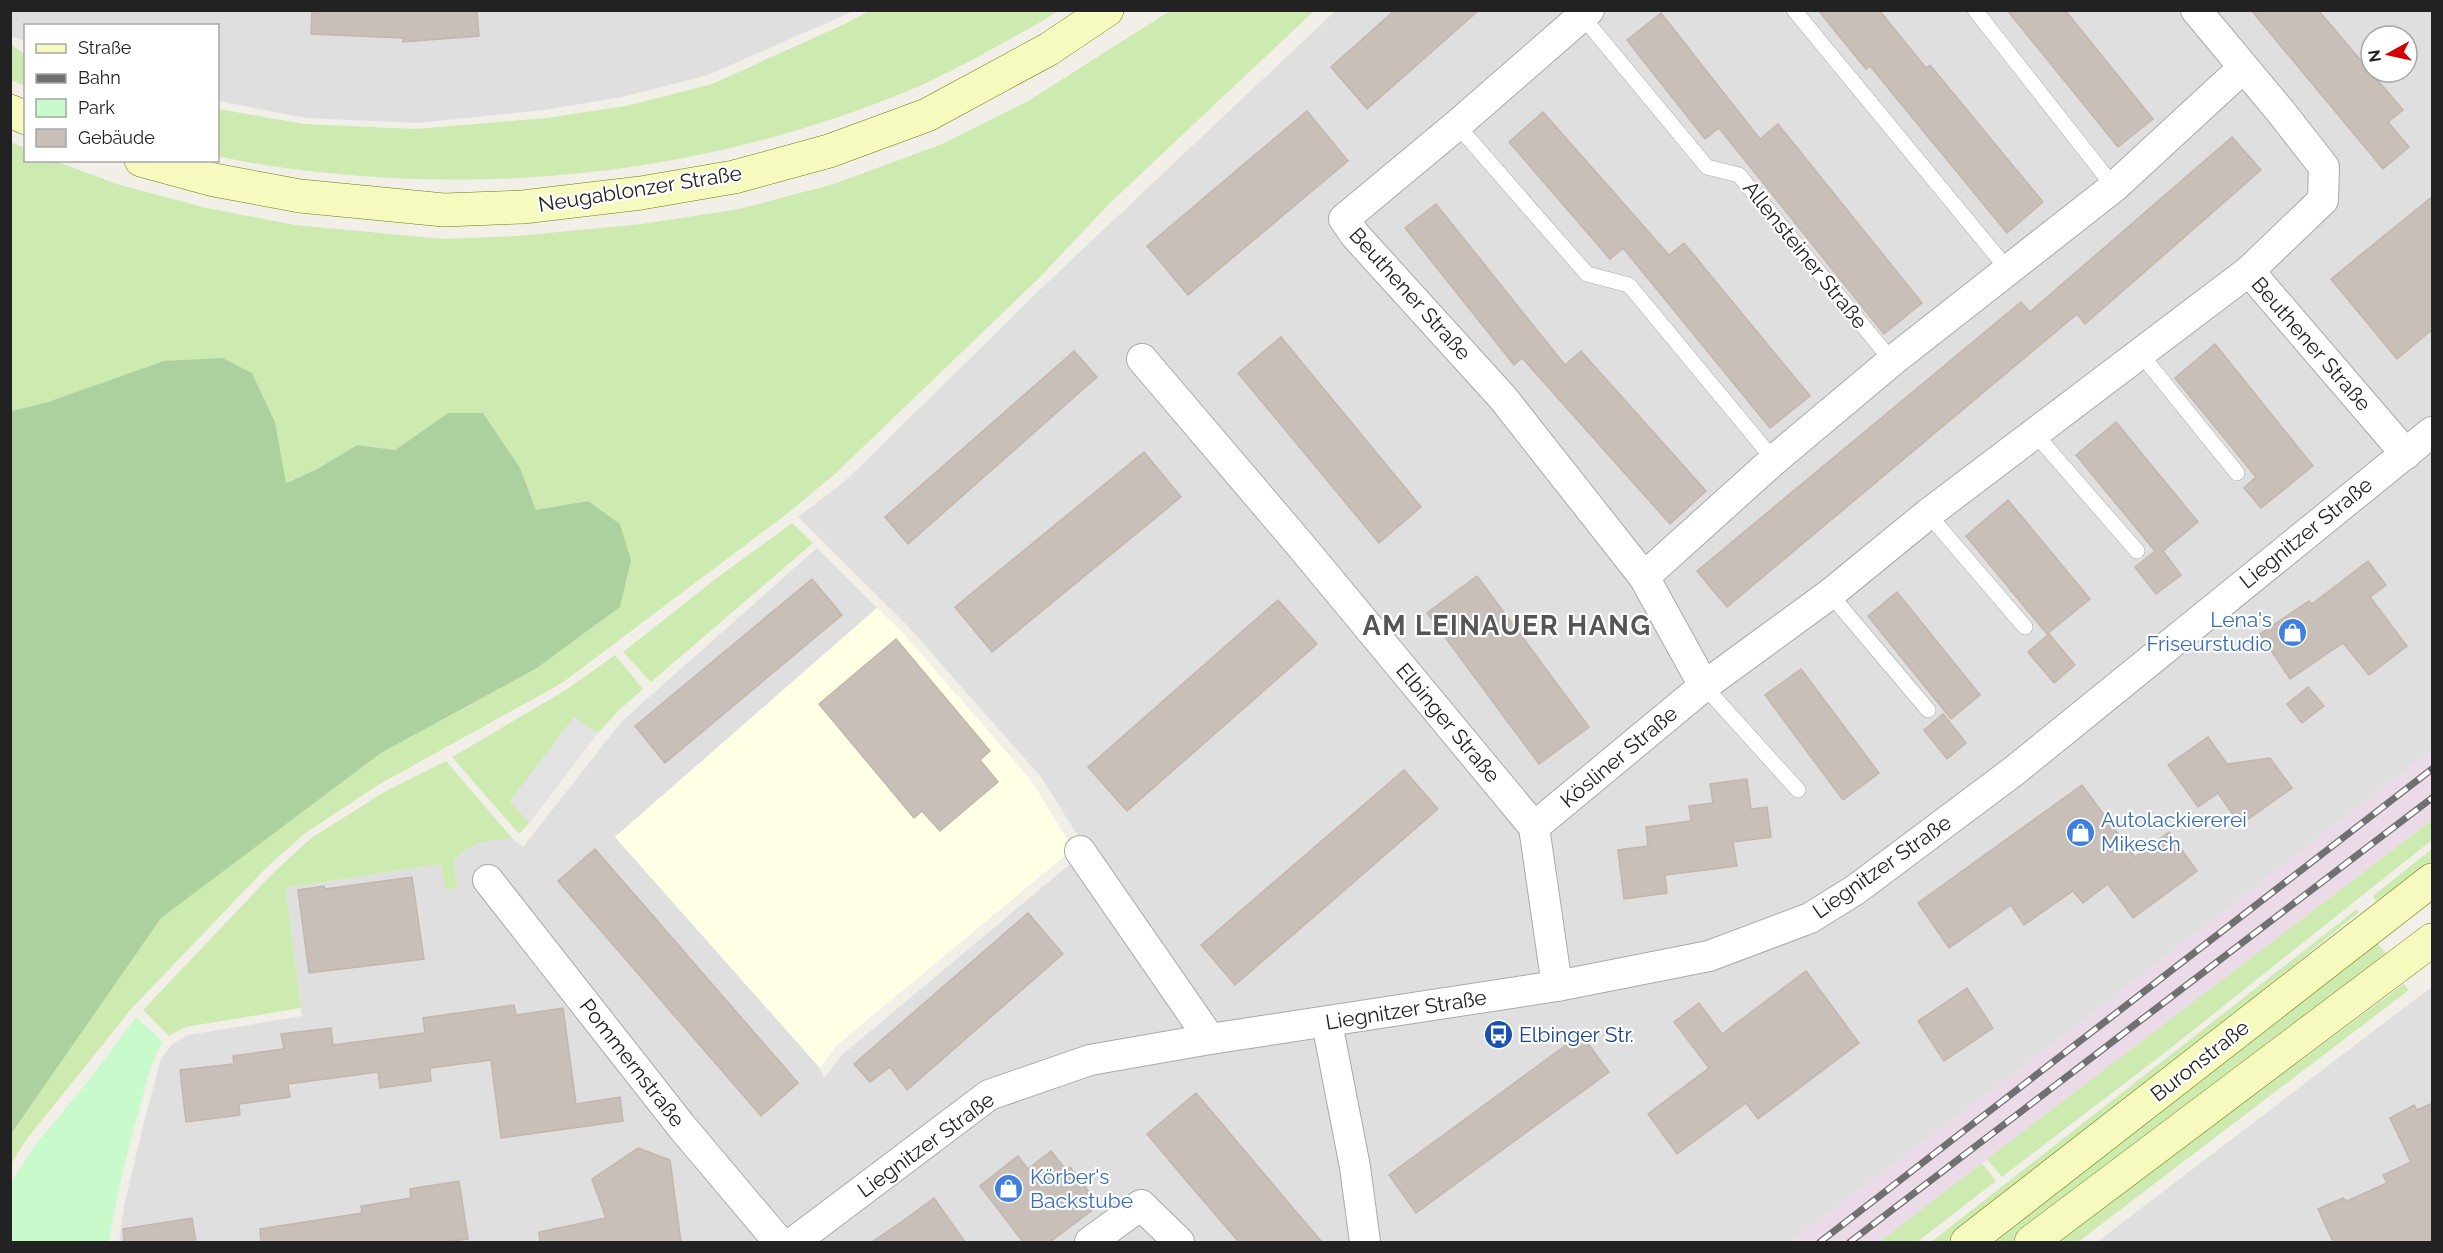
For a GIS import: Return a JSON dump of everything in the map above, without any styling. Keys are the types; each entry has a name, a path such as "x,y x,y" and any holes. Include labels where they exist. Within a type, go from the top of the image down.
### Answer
{"street":[{"name":"Neugablonzer Straße","path":"148,162 214,180 300,196 444,210 523,207 640,194 734,177 829,151 927,115 1049,49 1107,10"},
{"name":"Beuthener Straße","path":"2196,10 2324,167 2323,200 2249,271 2406,454"},
{"name":"Beuthener Straße","path":"1585,13 1458,125 1344,219 1355,235 1503,398 1644,577"},
{"path":"1704,686 1644,577 1774,460 1892,361 2114,187 2243,68"},
{"path":"10,111 24,117"},
{"name":"Kösliner Straße","path":"1534,827 1704,686 1830,594 1928,514 2036,435 2249,271"},
{"name":"Elbinger Straße","path":"1142,359 1302,547 1534,827"},
{"name":"Liegnitzer Straße","path":"794,1242 989,1095 1090,1060 1210,1039 1327,1023 1557,986 1709,956 1810,918 1847,896 2014,771 2433,432"},
{"path":"1534,827 1557,986"},
{"path":"1080,851 1210,1039"},
{"name":"Pommernstraße","path":"488,880 682,1127 779,1242"},
{"name":"Buronstraße","path":"1967,1242 2433,880"},
{"name":"Buronstraße","path":"2031,1242 2433,940"},
{"path":"1327,1023 1355,1167 1365,1242"},
{"path":"1090,1242 1141,1205 1179,1242"}],"lane":[{"path":"1794,10 2009,271"},
{"path":"1975,10 2114,187"},
{"name":"Beuthener Straße","path":"1585,13 1707,167"},
{"path":"1458,125 1587,274 1629,285 1774,460"},
{"name":"Allensteiner Straße","path":"1707,167 1739,175 1892,361"},
{"path":"2140,353 2237,473"},
{"path":"2036,435 2137,551"},
{"path":"1928,514 2025,627"},
{"path":"1830,594 1928,710"},
{"path":"1704,686 1798,790"}],"shaded area":[{"path":"11,10 854,11 708,75 622,97 544,110 417,123 306,118 219,101 219,24 24,24 24,41 11,36"},
{"path":"1335,11 2432,11 2432,750 2030,1062 1790,1242 119,1242 124,1206 145,1118 161,1059 172,1044 188,1035 302,1016 286,888 442,864 457,888 454,861 463,850 490,840 512,838 523,847 622,721 817,548 877,608 615,837 820,1068 824,1078 843,1054 1087,850 1041,777 906,624 798,517 844,482 1048,282"},
{"path":"877,608 902,632 1031,780 1073,849 837,1045 820,1068 615,837"},
{"path":"574,717 598,733 529,823 510,801"},
{"path":"2432,750 2432,820 1879,1242 1790,1242 2030,1062"},
{"path":"2432,988 2432,1242 2097,1242 2426,991"}],"green space":[{"path":"869,11 1058,11 942,75 845,115 714,152 647,165 512,178 443,180 315,172 219,156 219,109 305,124 416,129 546,118 626,106 712,84"},
{"path":"1170,11 1314,11 1110,203 1039,278 835,474 788,513 562,683 378,785 304,834 266,868 132,1008 26,1140 11,1164 11,1134 160,918 381,753 537,668 620,607 536,510 520,468 448,413 395,450 357,445 317,469 285,483 275,422 252,373 223,358 11,411 11,142 24,148 24,162 58,162 120,185 207,208 295,225 444,239 517,236 642,224 739,209 834,184 942,144 1028,101"},
{"path":"11,44 24,54 24,86 11,80"},
{"path":"223,358 252,373 275,422 286,483 317,469 357,445 395,450 448,413 483,413 520,468 536,510 588,501 620,524 631,560 620,607 537,668 381,753 161,918 11,1134 11,411 48,402 164,361"},
{"path":"792,523 813,543 651,682 623,652 718,577"},
{"path":"615,655 643,689 598,733 574,718 510,801 529,823 519,834 452,757 566,690"},
{"path":"446,761 512,838 480,843 460,855 454,861 457,888 445,889 441,864 286,888 301,1008 185,1027 169,1036 143,1010 273,873 310,839 384,792"},
{"path":"2432,820 2432,840 2163,1054 2002,1177 1987,1159"},
{"path":"2432,849 2432,861 2376,901 2373,896"},
{"path":"2357,909 2359,912 2014,1193 1949,1242 1931,1242"},
{"path":"2375,941 2387,955 2012,1242 1992,1242"},
{"path":"2404,984 2409,990 2078,1242 2057,1242"},
{"path":"136,1017 163,1042 146,1082 122,1174 109,1242 11,1242 11,1182 33,1148 90,1079"},
{"path":"1982,1163 1996,1181 1917,1242 1879,1242"}],"building":[{"path":"312,10 477,10 479,36 403,42 403,38 311,34"},
{"path":"1395,10 1479,10 1367,109 1331,67"},
{"path":"1818,10 1879,10 1926,68 1930,65 2043,202 2007,233 1870,66 1866,69"},
{"path":"2007,10 2065,10 2153,119 2118,147"},
{"path":"2251,10 2318,10 2359,58 2359,84 2381,84 2403,110 2388,122 2409,147 2383,169"},
{"path":"1661,13 1760,139 1778,124 1922,303 1884,334 1719,128 1705,139 1627,40"},
{"path":"1307,111 1348,161 1188,295 1147,246"},
{"path":"1543,112 1669,255 1684,243 1810,396 1770,428 1623,248 1610,259 1509,142"},
{"path":"2232,137 2261,170 2085,324 2077,314 1727,607 1697,571 2021,302 2030,312"},
{"path":"2433,196 2433,329 2397,359 2331,279"},
{"path":"1436,204 1565,365 1581,351 1706,491 1670,524 1522,358 1514,365 1405,228"},
{"path":"1281,337 1421,507 1379,543 1238,373"},
{"path":"2215,344 2313,466 2261,508 2244,488 2256,477 2175,378"},
{"path":"1074,351 1097,377 908,544 885,517"},
{"path":"2116,422 2198,522 2163,551 2181,575 2156,594 2135,567 2155,551 2076,455"},
{"path":"1144,452 1181,497 992,652 955,607"},
{"path":"2008,500 2090,599 2047,634 1966,536"},
{"path":"2368,561 2386,585 2370,597 2407,646 2369,675 2343,643 2290,679 2260,634 2309,601 2312,604"},
{"path":"1477,576 1589,727 1539,764 1427,613"},
{"path":"812,579 842,615 665,763 635,726"},
{"path":"1897,592 1980,695 1951,719 1868,616"},
{"path":"1278,600 1317,644 1127,811 1088,767"},
{"path":"2049,634 2075,665 2054,683 2028,652"},
{"path":"896,639 990,751 980,760 998,782 940,831 922,811 914,818 819,704"},
{"path":"1801,669 1879,773 1843,800 1765,695"},
{"path":"2308,687 2324,706 2302,723 2287,704"},
{"path":"1943,714 1966,743 1947,759 1924,730"},
{"path":"2208,737 2227,764 2270,758 2292,788 2240,825 2218,793 2198,807 2168,765"},
{"path":"1404,770 1438,809 1235,985 1201,945"},
{"path":"1747,779 1751,809 1767,807 1771,837 1733,842 1737,866 1665,875 1667,893 1624,899 1618,850 1648,846 1646,827 1691,821 1689,806 1713,803 1710,784"},
{"path":"2082,785 2135,857 2169,832 2197,871 2133,918 2108,884 2083,903 2073,891 2024,925 2011,905 1949,948 1918,903"},
{"path":"595,849 798,1083 761,1116 558,881"},
{"path":"412,877 424,959 309,973 298,890 324,886 325,889"},
{"path":"1028,913 1063,954 907,1090 890,1067 870,1082 854,1064"},
{"path":"1806,971 1859,1043 1758,1119 1746,1103 1677,1154 1648,1114 1709,1068 1674,1022 1699,1003 1722,1034"},
{"path":"1967,988 1993,1028 1944,1061 1918,1021"},
{"path":"514,1005 516,1015 563,1008 576,1104 620,1097 623,1121 501,1138 491,1060 430,1068 431,1081 380,1088 378,1072 288,1084 290,1097 239,1104 240,1115 186,1122 180,1070 234,1064 233,1056 284,1049 281,1034 331,1028 333,1045 425,1033 423,1018"},
{"path":"1581,1034 1609,1072 1416,1213 1389,1175"},
{"path":"1196,1093 1322,1242 1239,1242 1195,1191 1147,1134"},
{"path":"2433,1103 2433,1242 2333,1242 2318,1209 2343,1198 2347,1201 2387,1183 2383,1175 2411,1162 2390,1118 2414,1105 2417,1110"},
{"path":"638,1148 670,1160 681,1242 540,1242 539,1232 606,1218 592,1179"},
{"path":"1051,1151 1067,1171 1070,1167 1099,1205 1050,1242 1023,1242 980,1186 1018,1156 1028,1169"},
{"path":"459,1181 468,1239 444,1242 261,1242 260,1229 362,1213 361,1206 411,1198 410,1189"},
{"path":"934,1198 965,1242 872,1242 904,1220"},
{"path":"192,1218 196,1242 124,1242 123,1229"}],"railway":[{"path":"1820,1242 2432,769"},
{"path":"1850,1242 2432,798"}],"place":[{"name":"Lena's Friseurstudio","path":"2293,632"},
{"name":"Autolackiererei Mikesch","path":"2080,832"},
{"name":"Elbinger Str.","path":"1498,1035"},
{"name":"Körber's Backstube","path":"1009,1189"}],"district":[{"name":"AM LEINAUER HANG","path":"1507,626"}]}
